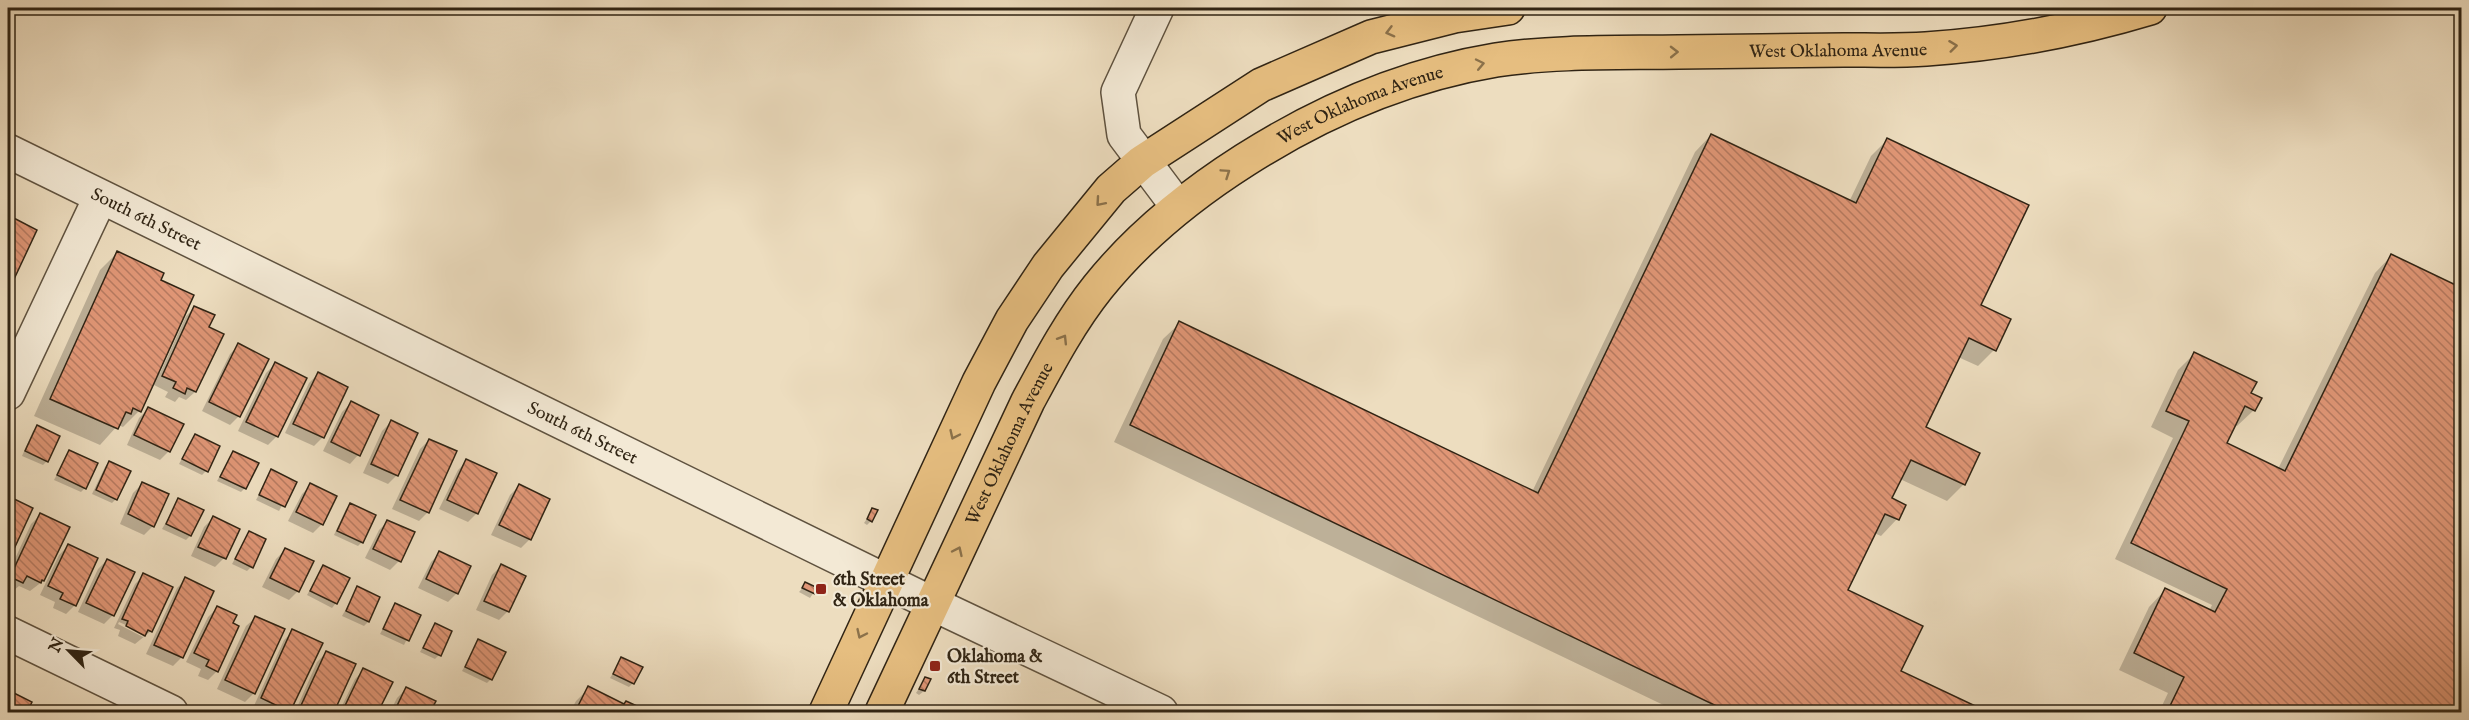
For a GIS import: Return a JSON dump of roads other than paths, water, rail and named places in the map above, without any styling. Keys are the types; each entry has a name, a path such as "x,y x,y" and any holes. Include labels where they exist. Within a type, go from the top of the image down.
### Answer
{"main road":[{"path":"826,712 979,382 1012,320 1048,266 1111,189 1142,162 1261,85 1371,37 1454,15 1508,8"},
{"name":"West Oklahoma Avenue","path":"882,712 1028,401 1053,355 1097,289 1139,241 1178,207 1226,172 1317,117 1354,100 1398,85 1496,60 1598,53 1925,49 2049,33 2108,21 2150,8"}],"street":[{"path":"1156,8 1118,92 1124,135 1142,162 1178,207"},
{"name":"South 6th Street","path":"8,151 933,604 1161,712"},
{"path":"8,393 100,198"},
{"path":"8,633 171,712"}],"place":[{"name":"6th Street & Oklahoma","path":"821,589"},
{"name":"Oklahoma & 6th Street","path":"935,666"}]}
